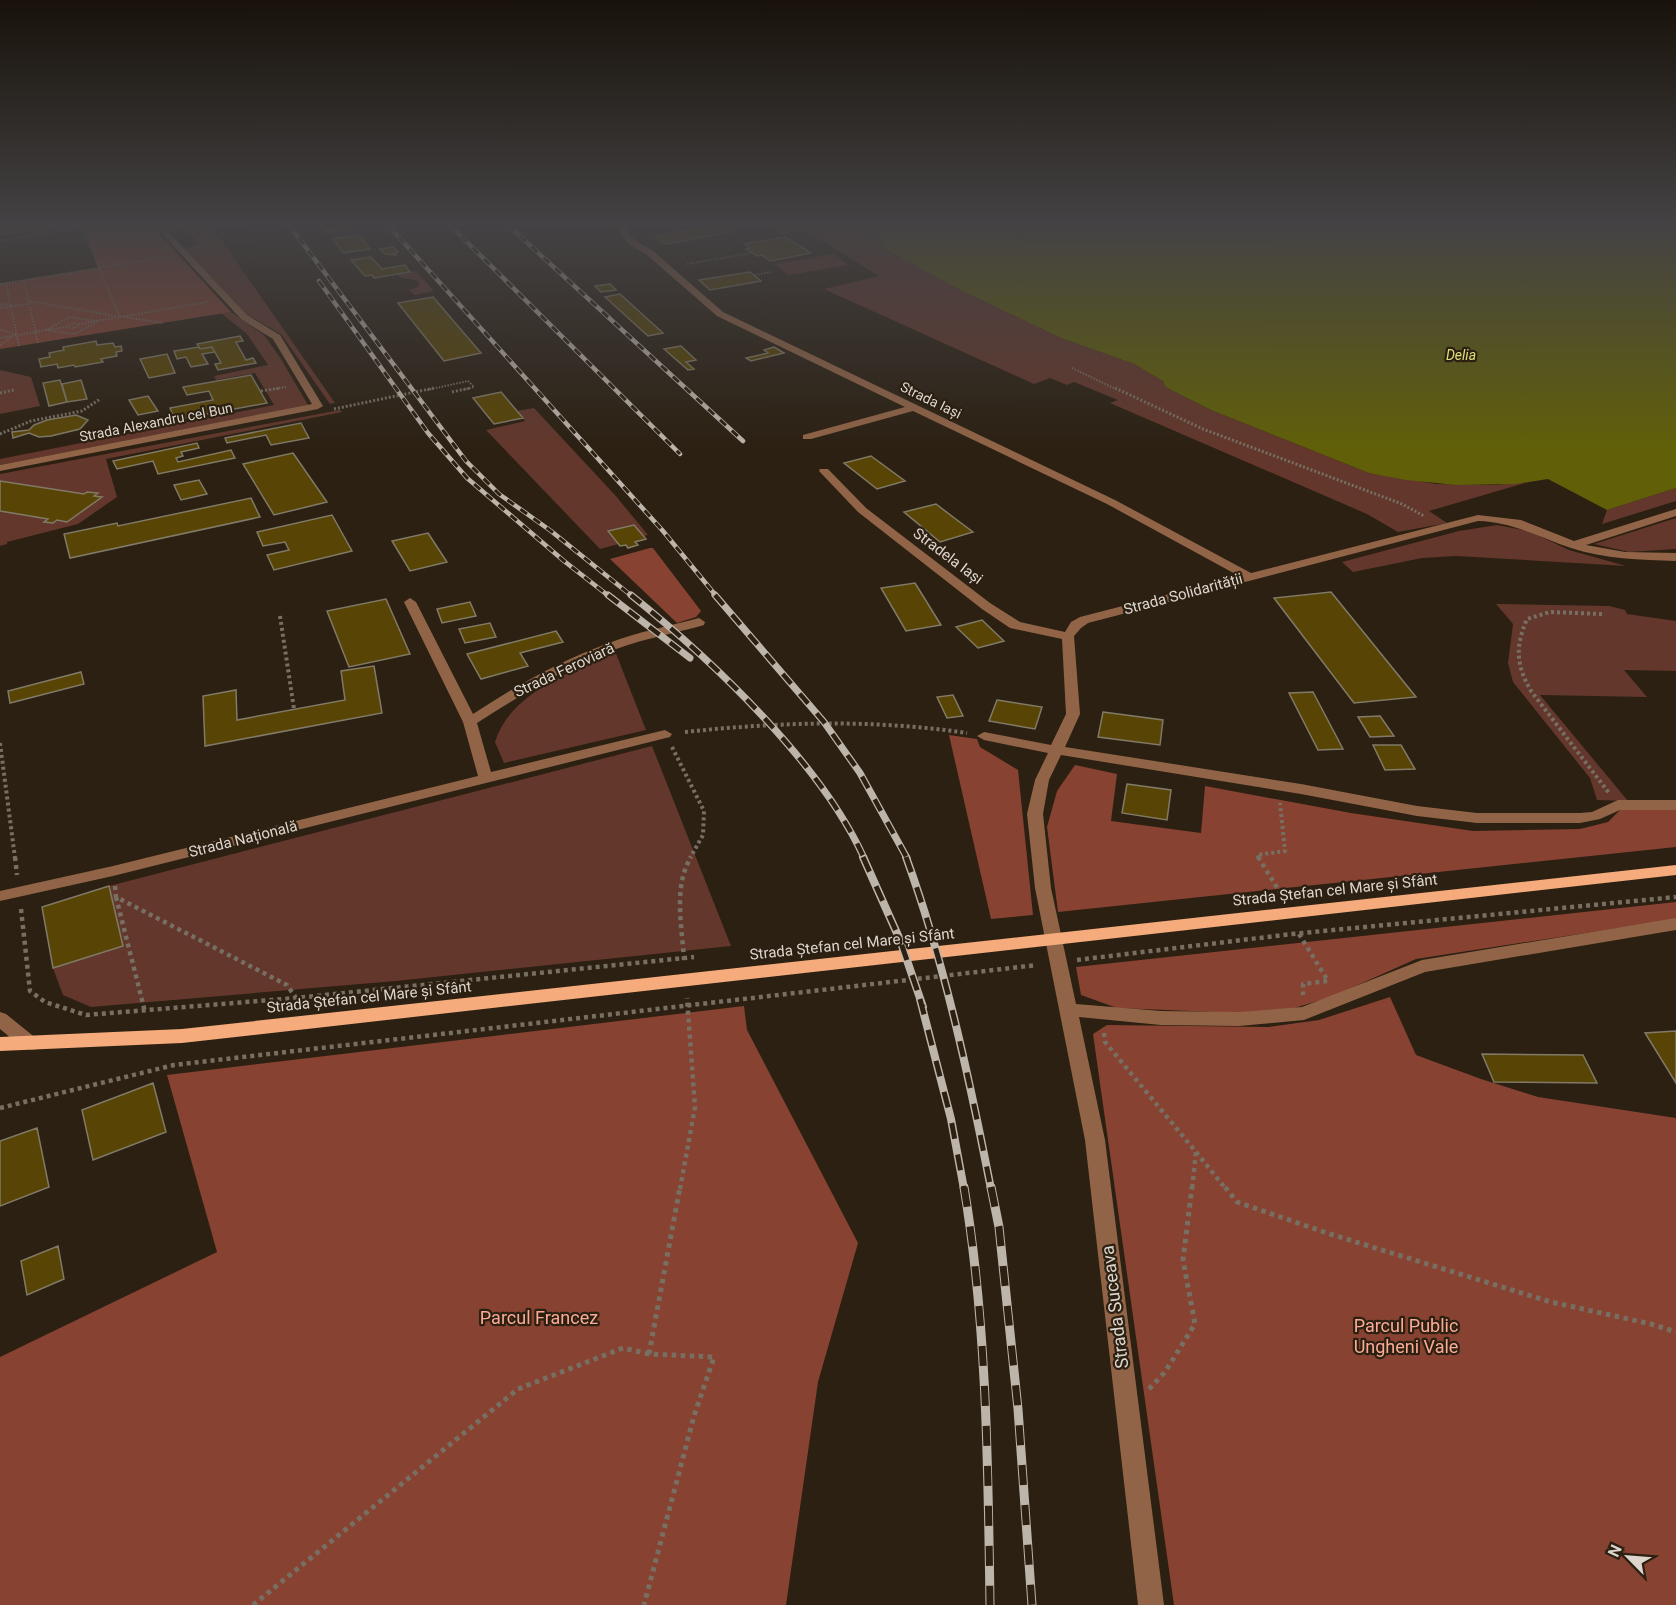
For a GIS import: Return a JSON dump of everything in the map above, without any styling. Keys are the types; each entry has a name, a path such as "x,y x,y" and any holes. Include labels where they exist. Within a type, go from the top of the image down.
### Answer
{"main road":[{"name":"Strada Ștefan cel Mare și Sfânt","path":"0,1044 182,1036 526,998 1284,907 1676,870"}],"street":[{"path":"227,300 244,317 273,333 304,383"},
{"name":"Strada Iași","path":"703,300 720,314 1111,502 1248,576"},
{"name":"Strada Alexandru cel Bun","path":"0,468 318,406 304,383"},
{"path":"807,437 915,407"},
{"name":"Stradela Iași","path":"824,471 862,510 986,606 1015,625 1044,633 1068,636"},
{"path":"1575,545 1676,512"},
{"name":"Strada Solidarității","path":"1068,636 1076,625 1084,620 1478,518 1499,518 1527,524 1575,545 1622,556 1676,557"},
{"path":"410,602 470,722 486,779 665,734"},
{"name":"Strada Feroviară","path":"470,722 533,681 571,663 618,644 699,622"},
{"path":"1068,636 1072,714 1042,780 1035,814 1043,888 1069,1010 1161,1017 1239,1019 1304,1013 1422,966 1676,924"},
{"path":"984,736 1055,750 1323,792 1417,811 1477,818 1580,818 1595,816 1618,805 1676,805"},
{"name":"Strada Națională","path":"0,896 114,871 486,779"},
{"name":"Strada Suceava","path":"1069,1010 1095,1140 1151,1605"},
{"path":"0,1020 31,1044"}],"path":[{"path":"10,300 19,346"},
{"path":"112,300 120,317"},
{"path":"0,338 65,327 72,323 79,324 221,300"},
{"path":"0,308 29,302 163,323"},
{"path":"29,302 38,343"},
{"path":"0,304 11,306"},
{"path":"65,308 72,323"},
{"path":"46,330 69,317 98,321"},
{"path":"46,330 74,333 98,321"},
{"path":"74,333 79,324"},
{"path":"65,327 74,333"},
{"path":"0,330 16,335"},
{"path":"0,345 16,335"},
{"path":"1072,368 1203,429 1402,504 1446,528"},
{"path":"343,407 468,381 474,387 452,392"},
{"path":"261,391 304,383"},
{"path":"0,393 14,390"},
{"path":"0,434 31,421 82,411 100,399"},
{"path":"1602,614 1550,612 1527,620 1518,639 1518,665 1527,688 1618,805"},
{"path":"280,616 294,709"},
{"path":"665,734 704,811 703,835 683,870 680,901 685,970"},
{"path":"0,743 30,991 45,1002 86,1015 144,1012 526,974"},
{"path":"1279,794 1284,851 1257,855 1284,907"},
{"path":"114,871 116,897 144,1012"},
{"path":"116,897 287,985 296,998"},
{"path":"1069,961 1292,934 1676,897"},
{"path":"1299,934 1328,981 1303,984"},
{"path":"0,1108 174,1065 1046,963"},
{"path":"649,1354 695,1107 686,993"},
{"path":"1101,1013 1105,1042 1237,1202 1330,1234 1551,1302 1651,1324 1676,1332"},
{"path":"1128,1411 1165,1372 1195,1324 1183,1260 1196,1152"},
{"path":"253,1605 518,1389 623,1348 649,1354 714,1358 694,1416 644,1605"}],"shaded area":[{"path":"233,300 263,300 335,403 330,404 281,334 246,314"},
{"path":"848,300 981,300 1061,338 1134,364 1163,381 1165,386 1171,390 1211,410 1369,473 1436,484 1494,485 1529,482 1429,511 1447,523 1398,532 1367,514 1110,403 1118,400 1074,382 1067,385 1050,378 1034,384"},
{"path":"231,312 264,335 308,405 0,465 0,459 274,405 255,373 216,380 214,376 268,365 247,334 221,313"},
{"path":"0,370 31,377 40,406 0,414"},
{"path":"534,408 615,495 648,535 643,536 634,525 609,531 619,544 600,549 486,430 525,421 517,411"},
{"path":"340,410 342,412 106,459 117,497 78,524 7,542 0,546 0,511 48,519 45,522 53,523 57,520 67,522 97,494 0,481 0,474"},
{"path":"1676,488 1676,501 1602,524 1607,510"},
{"path":"1676,518 1676,549 1629,552 1594,544"},
{"path":"1497,525 1529,531 1569,550 1626,566 1456,556 1422,558 1353,572 1342,562 1459,531"},
{"path":"1496,604 1609,606 1625,610 1627,614 1676,621 1676,671 1624,670 1647,697 1540,695 1628,801 1597,800 1590,778 1513,682 1508,663 1513,624"},
{"path":"615,651 646,730 504,763 495,742 503,725 514,710 545,686"},
{"path":"652,746 731,946 396,981 91,1007 63,995 53,968 123,946 109,886"}],"green space":[{"path":"0,300 220,300 231,312 0,349"},
{"path":"653,548 701,611 696,617 677,623 610,559"},
{"path":"949,735 977,739 980,747 1018,770 1033,915 991,919"},
{"path":"1075,765 1117,774 1111,821 1201,833 1205,786 1351,813 1473,831 1580,829 1608,822 1620,810 1676,810 1676,847 1058,912 1047,827 1057,791"},
{"path":"1676,902 1676,919 1416,959 1331,997 1291,1009 1240,1013 1117,1008 1081,995 1076,967"},
{"name":"Parcul Public Ungheni Vale","path":"1390,997 1416,1055 1538,1097 1676,1118 1676,1605 1174,1605 1093,1034 1107,1025 1269,1027 1319,1020"},
{"name":"Parcul Francez","path":"744,1006 747,1030 858,1243 818,1382 786,1605 0,1605 0,1357 217,1252 167,1075"}],"water":[{"name":"Delia","path":"981,300 1676,300 1676,488 1607,510 1548,479 1515,484 1456,485 1406,480 1369,473 1211,410 1171,390 1165,386 1163,381 1134,364 1061,338"}],"building":[{"path":"435,300 481,353 444,361 398,303"},
{"path":"608,300 627,300 663,333 648,336"},
{"path":"240,336 243,341 236,342 246,360 253,358 256,363 218,370 215,364 221,363 212,347 200,349 197,344"},
{"path":"96,341 97,345 113,343 115,347 121,346 122,351 116,352 117,356 101,359 103,362 75,367 74,365 58,368 57,364 41,367 39,359 50,357 49,353 64,350 63,347"},
{"path":"681,346 696,360 686,362 694,369 688,370 664,349"},
{"path":"199,347 200,349 212,347 215,352 202,354 208,364 191,367 186,357 177,359 174,351"},
{"path":"774,347 784,353 751,361 746,358 768,353 764,350"},
{"path":"167,354 175,373 149,378 140,359"},
{"path":"251,375 267,403 175,420 170,408 213,400 209,391 187,395 183,387"},
{"path":"60,380 67,402 49,406 43,383"},
{"path":"81,380 87,399 67,402 62,384"},
{"path":"501,392 523,418 494,424 473,398"},
{"path":"148,396 158,411 138,415 129,400"},
{"path":"76,415 88,420 80,429 51,436 39,437 29,433 13,438 12,432 29,430 34,425 47,420"},
{"path":"301,423 309,438 271,445 266,435 227,443 225,438"},
{"path":"197,443 199,448 181,452 183,456 176,458 178,462 231,450 235,458 158,474 153,461 117,469 113,461"},
{"path":"293,453 327,502 274,515 243,464"},
{"path":"871,456 905,481 877,489 844,463"},
{"path":"199,480 207,494 181,500 174,485"},
{"path":"0,481 84,494 98,493 94,496 102,497 67,522 57,520 53,523 44,522 48,519 0,511"},
{"path":"251,498 260,517 70,558 64,534 117,523 118,526"},
{"path":"936,504 973,532 940,542 904,512"},
{"path":"332,515 352,551 274,570 267,555 289,550 285,542 263,546 257,532"},
{"path":"634,525 646,539 635,542 638,545 628,548 626,545 620,546 608,531"},
{"path":"428,533 447,562 410,571 392,541"},
{"path":"915,583 941,625 906,631 881,588"},
{"path":"1331,592 1416,697 1354,703 1274,598"},
{"path":"386,599 410,654 349,667 327,611"},
{"path":"470,602 476,616 442,623 437,609"},
{"path":"982,620 1004,641 978,648 956,627"},
{"path":"490,623 496,637 465,643 459,629"},
{"path":"556,631 563,642 520,653 528,666 481,679 467,654"},
{"path":"374,666 382,713 205,746 203,696 236,690 237,720 345,700 341,671"},
{"path":"81,672 84,684 10,703 8,691"},
{"path":"1313,692 1343,749 1318,750 1289,693"},
{"path":"953,695 963,716 947,718 937,697"},
{"path":"997,700 1042,707 1035,729 989,721"},
{"path":"1103,712 1163,720 1160,745 1098,737"},
{"path":"1380,716 1394,736 1370,737 1358,717"},
{"path":"1373,745 1401,745 1415,769 1385,770"},
{"path":"1127,784 1171,790 1167,820 1122,813"},
{"path":"109,886 123,946 53,968 42,907"},
{"path":"1676,1031 1676,1083 1645,1033"},
{"path":"1482,1054 1583,1055 1597,1083 1494,1082"},
{"path":"153,1083 166,1132 93,1160 82,1110"},
{"path":"37,1128 49,1187 0,1206 0,1141"},
{"path":"58,1246 64,1279 27,1295 21,1261"}],"railway":[{"path":"333,300 428,433 467,478 610,597"},
{"path":"345,300 466,461 499,494 551,531 633,597"},
{"path":"455,300 663,531 717,597"},
{"path":"525,300 680,454"},
{"path":"589,300 743,441"},
{"path":"608,595 690,658"},
{"path":"631,595 696,650 762,715 821,786 845,822 864,858"},
{"path":"715,595 824,722 860,773 907,858"},
{"path":"863,857 900,940 923,1007"},
{"path":"906,857 933,938 944,980 965,1063 991,1189"},
{"path":"920,999 951,1119 964,1189"},
{"path":"964,1187 972,1239 982,1343 990,1605"},
{"path":"991,1187 999,1227 1018,1409 1032,1605"}]}
